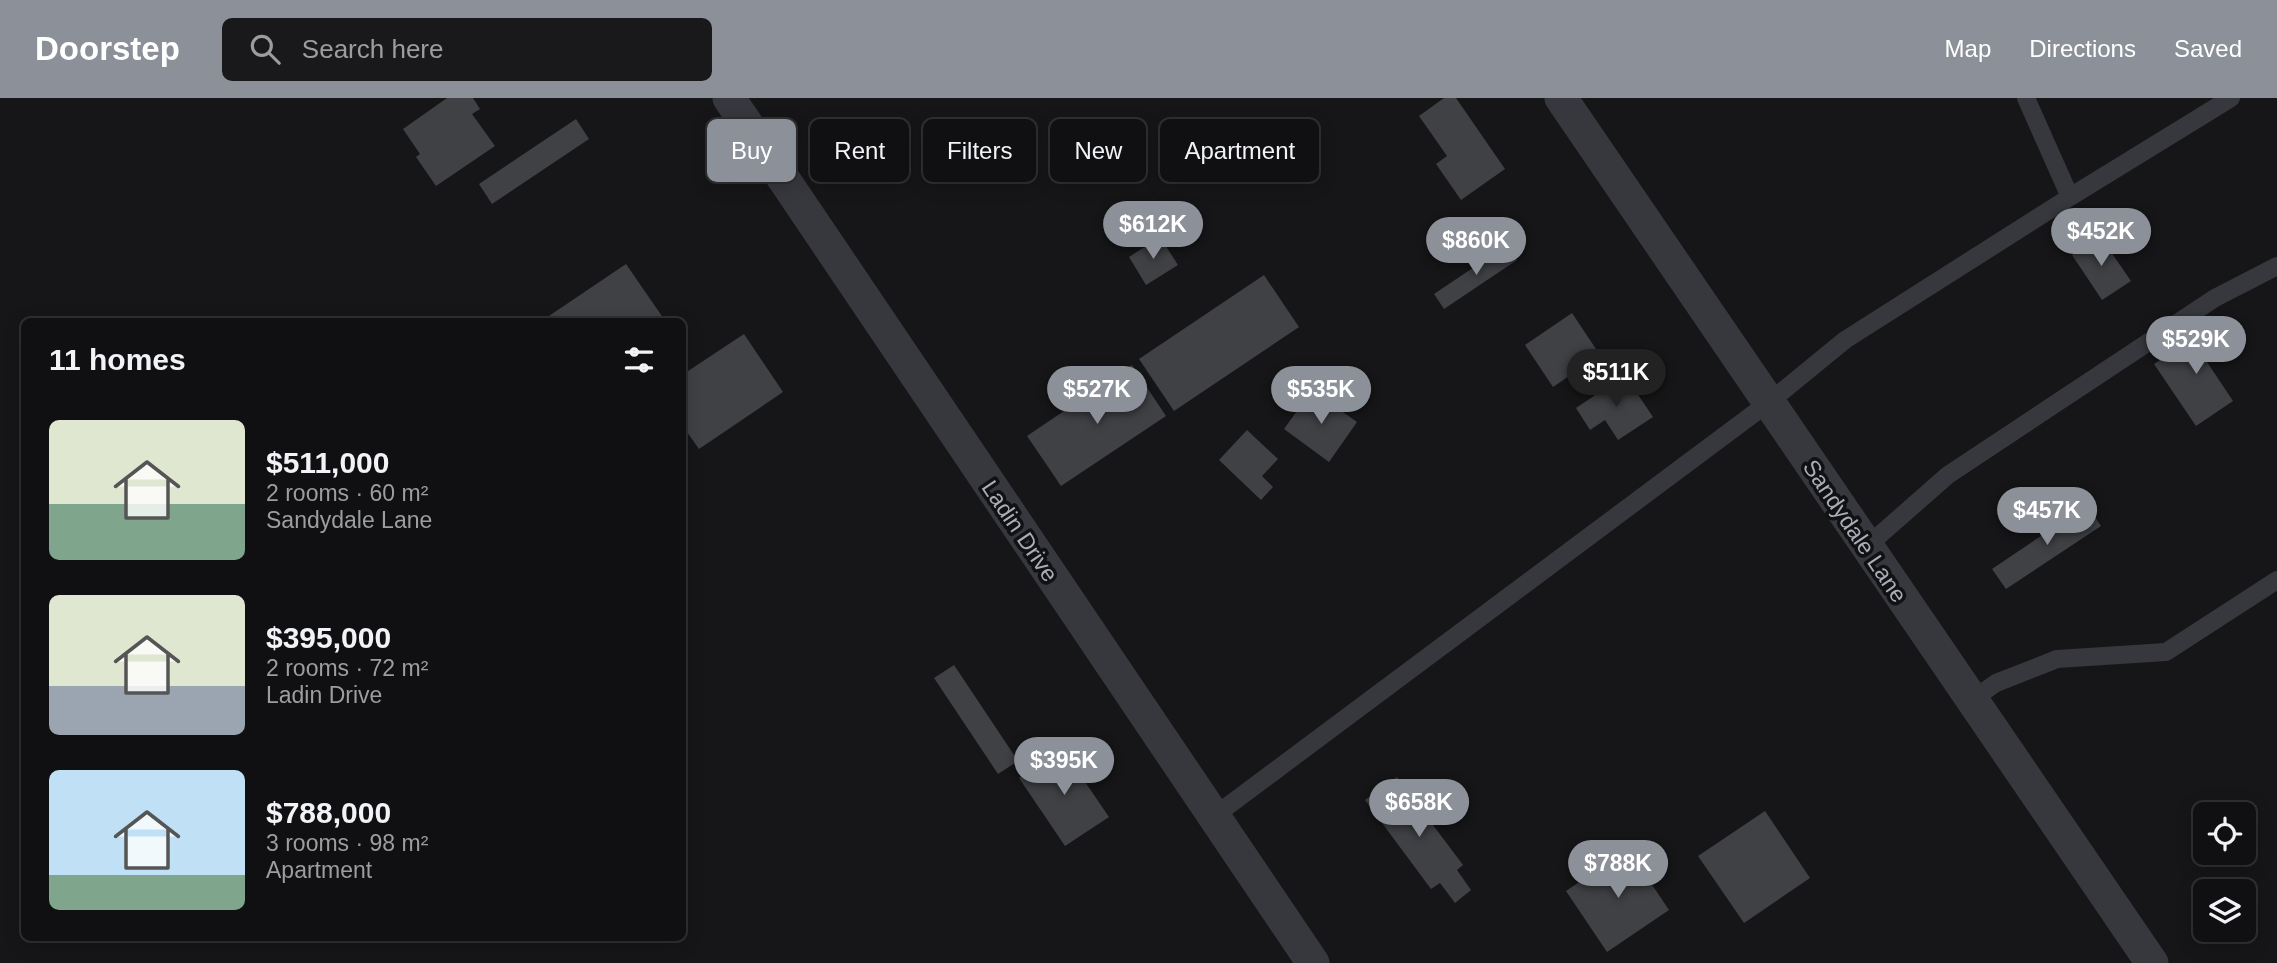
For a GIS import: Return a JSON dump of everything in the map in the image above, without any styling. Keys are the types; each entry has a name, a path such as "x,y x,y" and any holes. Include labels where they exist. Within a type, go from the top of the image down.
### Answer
{"street":[{"name":"Ladin Drive","path":"729,98 1313,963"},
{"name":"Sandydale Lane","path":"1560,98 2152,963"}],"lane":[{"path":"2026,98 2070,197"},
{"path":"1213,817 1768,403 1845,340 2231,98"},
{"path":"1866,547 1948,475 2215,298 2277,266"},
{"path":"1972,700 1996,683 2057,659 2166,652 2277,580"}],"building":[{"path":"447,98 473,98 480,109 472,114 495,146 436,186 416,157 420,154 403,129"},
{"path":"1444,98 1456,98 1505,169 1461,200 1436,164 1447,156 1419,116"},
{"path":"576,119 589,139 492,204 479,184"},
{"path":"2100,236 2131,281 2102,300 2072,255"},
{"path":"1160,237 1178,265 1146,285 1129,257"},
{"path":"1507,245 1517,260 1444,309 1434,294"},
{"path":"626,264 663,318 546,318"},
{"path":"1264,275 1299,327 1174,411 1139,359"},
{"path":"1572,313 1600,355 1553,387 1525,345"},
{"path":"2210,326 2225,349 2207,362 2233,401 2196,426 2154,364"},
{"path":"744,334 783,392 699,449 686,431 686,372"},
{"path":"1132,365 1166,416 1061,486 1027,436"},
{"path":"1625,375 1653,417 1618,440 1605,420 1590,430 1576,408"},
{"path":"1312,390 1357,422 1329,462 1284,429"},
{"path":"1247,430 1278,459 1262,476 1273,487 1261,500 1219,460"},
{"path":"2087,505 2101,526 2006,589 1992,569"},
{"path":"954,665 1018,761 998,774 934,678"},
{"path":"1062,748 1109,817 1065,846 1019,778"},
{"path":"1397,777 1463,865 1457,870 1471,890 1455,903 1440,883 1431,889 1365,800"},
{"path":"1765,811 1810,878 1744,923 1698,856"},
{"path":"1628,849 1669,910 1607,952 1566,891"}]}
